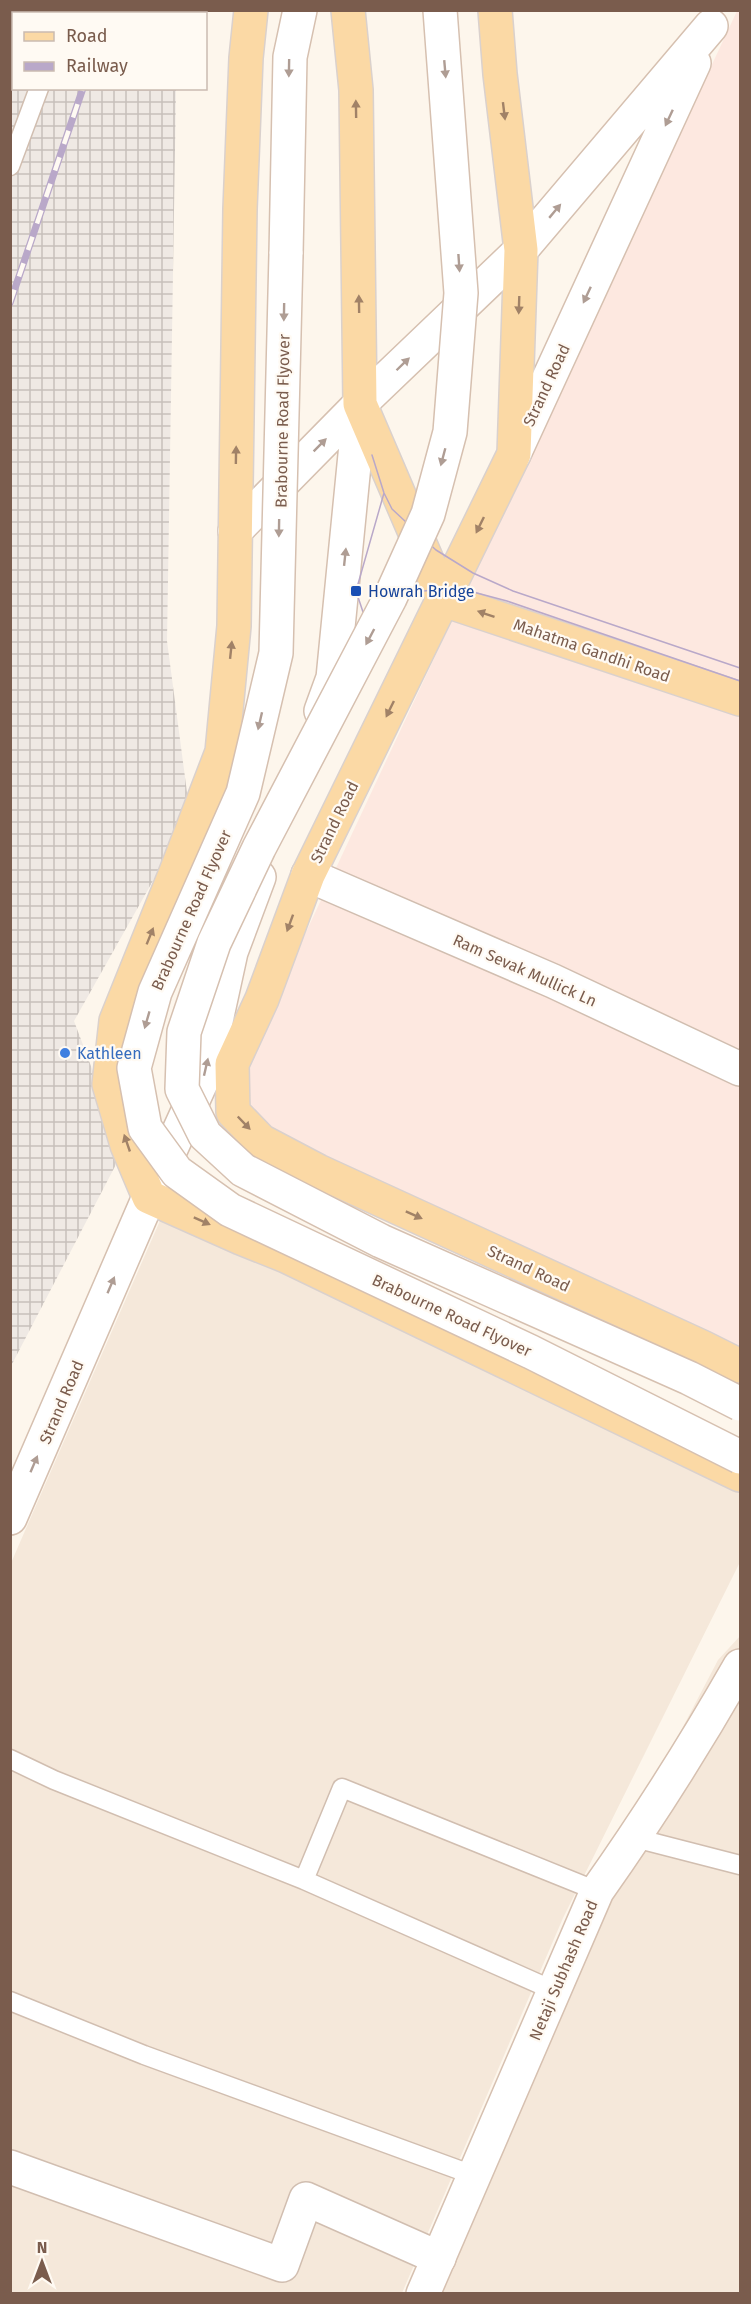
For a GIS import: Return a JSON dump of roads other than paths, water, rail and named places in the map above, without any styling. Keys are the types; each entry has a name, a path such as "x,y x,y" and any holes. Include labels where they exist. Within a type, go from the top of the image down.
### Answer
{"main road":[{"path":"251,10 246,58 240,209 234,626 222,752 116,1021 109,1084 127,1145 149,1197 286,1256 741,1475"},
{"name":"Brabourne Road Flyover","path":"300,10 290,57 276,653 243,793 155,992 136,1057 134,1068 145,1128 177,1172 230,1210 531,1352 741,1457"},
{"path":"348,10 356,90 360,404 444,600"},
{"path":"440,10 461,292 450,432 428,514 390,598 259,848 214,943 184,1032 182,1089 205,1134 243,1170 381,1241 689,1378 741,1404"},
{"path":"495,10 500,75 521,250 514,454"},
{"name":"Strand Road","path":"10,1518 204,1076 231,952 333,678 360,404 521,250 715,18"},
{"name":"Strand Road","path":"715,18 514,454 308,875 262,999 232,1064 233,1112 261,1141 308,1166 741,1366"},
{"path":"235,531 360,404"},
{"name":"Mahatma Gandhi Road","path":"444,600 741,699"},
{"name":"Ram Sevak Mullick Ln","path":"308,875 553,981 741,1070"},
{"name":"Netaji Subhash Road","path":"423,2294 597,1891 635,1838 741,1666"},
{"path":"10,2167 282,2265 306,2199 439,2258"}],"lane":[{"path":"10,166 38,90"},
{"path":"10,1760 54,1780 304,1880 555,1991"},
{"path":"304,1880 342,1788 597,1891"},
{"path":"635,1838 741,1865"},
{"path":"10,2001 144,2055 473,2175"}],"tram line":[{"path":"372,455 384,493 392,509 436,550 473,573 513,591 740,668"},
{"path":"364,615 356,591 384,493"},
{"path":"321,701 364,615 380,600 404,593 443,589 473,592 507,601 740,681"}],"railway":[{"path":"10,303 82,90"}],"place":[{"name":"Howrah Bridge","path":"356,591"},
{"name":"Kathleen","path":"65,1053"}]}
